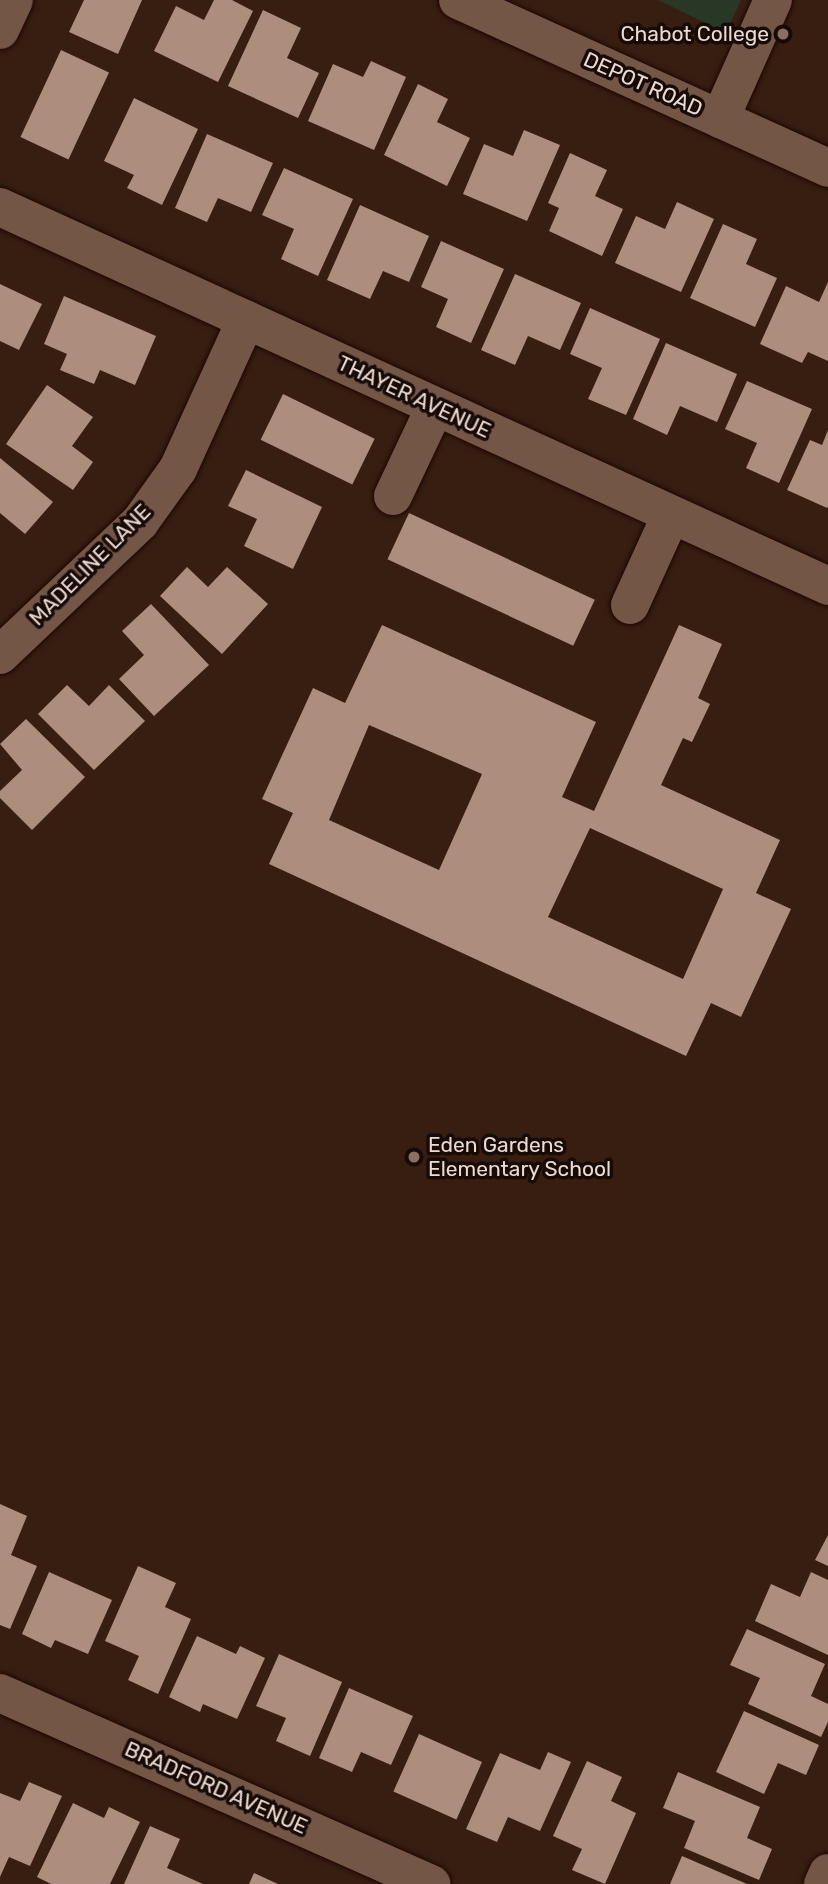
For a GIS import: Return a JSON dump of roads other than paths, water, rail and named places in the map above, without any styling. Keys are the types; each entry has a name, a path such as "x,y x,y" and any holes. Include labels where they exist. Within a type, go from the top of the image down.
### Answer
{"street":[{"path":"0,30 14,0"},
{"name":"DEPOT ROAD","path":"458,0 828,168"},
{"path":"720,119 773,0"},
{"name":"THAYER AVENUE","path":"0,206 828,586"},
{"name":"MADELINE LANE","path":"0,654 140,522 178,469 246,320"},
{"path":"393,496 435,407"},
{"path":"630,605 671,515"},
{"name":"BRADFORD AVENUE","path":"0,1693 432,1884"},
{"path":"823,1884 828,1873"}],"place":[{"name":"Chabot College","path":"783,34"},
{"name":"Eden Gardens Elementary School","path":"414,1157"}]}
